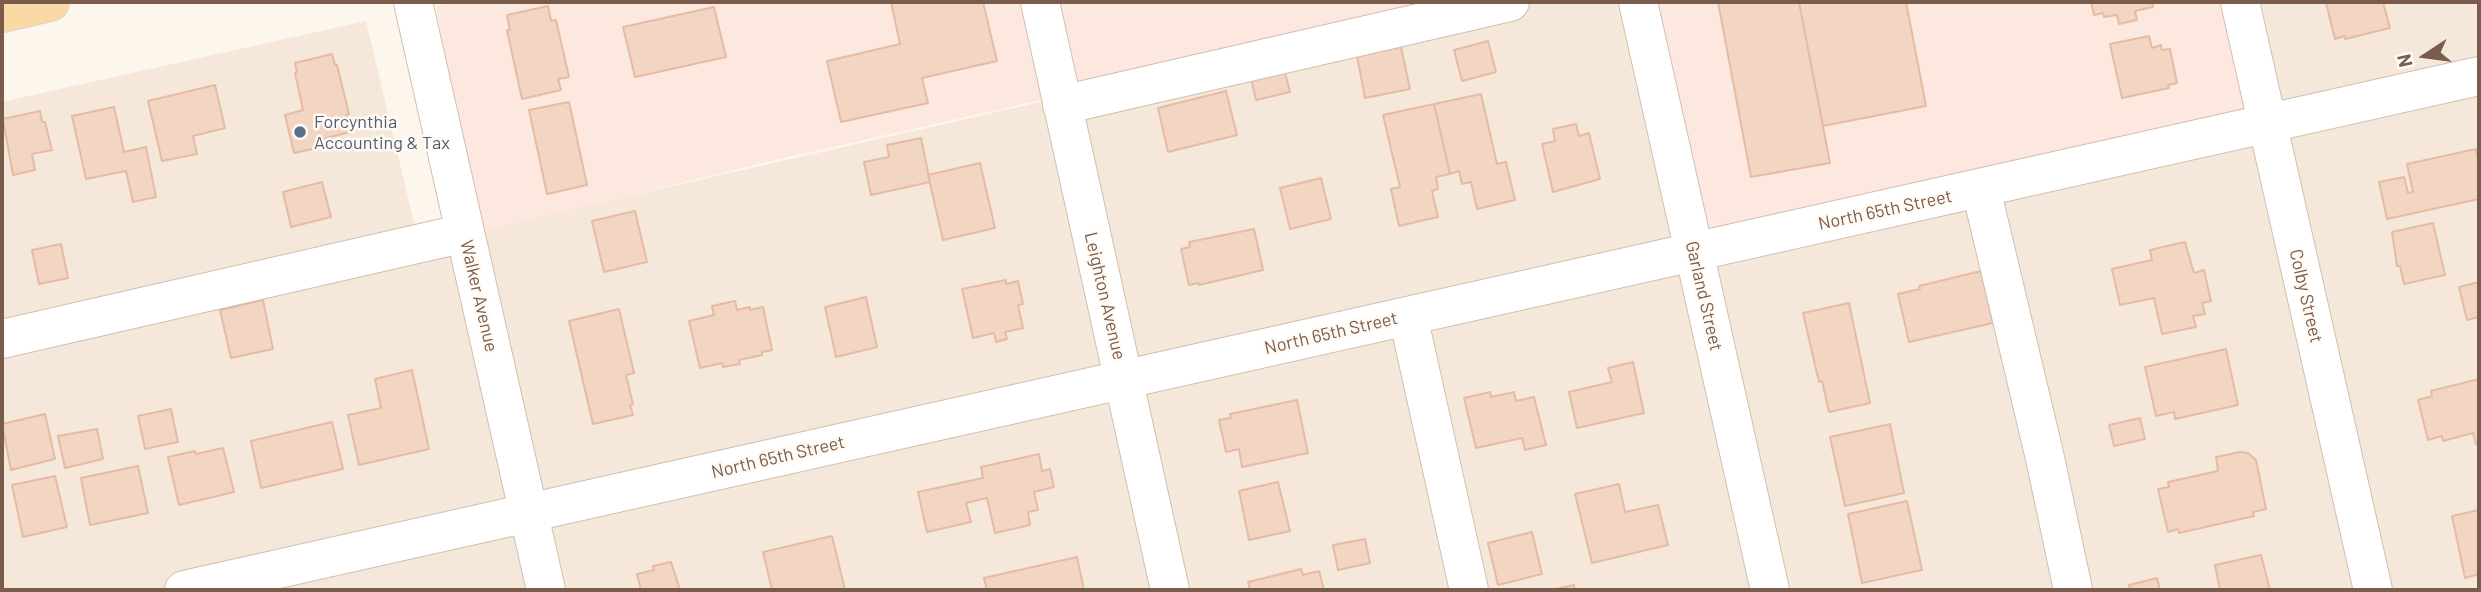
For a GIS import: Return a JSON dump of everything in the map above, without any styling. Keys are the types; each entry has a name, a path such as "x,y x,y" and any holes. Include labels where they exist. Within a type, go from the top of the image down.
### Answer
{"main road":[{"path":"2,13 50,2"}],"street":[{"name":"Walker Avenue","path":"413,2 546,590"},
{"name":"Leighton Avenue","path":"1040,2 1170,590"},
{"path":"1062,105 1510,2"},
{"name":"Garland Street","path":"1638,2 1770,590"},
{"name":"Colby Street","path":"2240,2 2373,590"},
{"name":"North 65th Street","path":"184,590 2479,76"},
{"path":"1981,189 2045,458 2073,590"},
{"path":"2,339 465,233"},
{"path":"1408,316 1469,590"}],"shaded area":[{"path":"456,2 1476,2 762,163 476,233 436,6"},
{"path":"1478,2 1652,2 2247,114 2222,2 2479,2 2479,590 2,590 2,102 366,21 419,244"},
{"path":"1652,2 2220,2 2247,114 1705,237"}],"building":[{"path":"891,2 983,2 997,61 922,78 928,103 841,122 827,61 900,44"},
{"path":"1718,2 1799,2 1830,163 1751,177"},
{"path":"1799,2 1906,2 1926,106 1823,126"},
{"path":"2091,2 2158,2 2152,3 2153,7 2135,11 2137,20 2119,24 2117,15 2094,15"},
{"path":"2383,2 2390,28 2335,39 2326,3"},
{"path":"548,6 551,21 556,20 569,77 558,79 561,90 522,99 507,30 510,30 507,15"},
{"path":"714,7 726,57 635,77 623,27"},
{"path":"2149,36 2152,48 2161,45 2162,50 2170,49 2177,83 2168,85 2169,88 2122,98 2110,44"},
{"path":"1488,41 1496,72 1462,81 1454,50"},
{"path":"1401,47 1410,89 1365,98 1357,56"},
{"path":"332,54 349,114 346,115 350,132 315,141 317,148 294,153 285,115 303,110 295,63"},
{"path":"1284,69 1290,92 1256,100 1251,78"},
{"path":"215,85 225,128 193,136 197,154 162,161 148,101"},
{"path":"1226,91 1237,135 1168,152 1158,108"},
{"path":"1481,94 1497,164 1506,162 1515,200 1477,209 1471,182 1462,184 1459,171 1450,174 1434,104"},
{"path":"569,102 587,185 547,194 529,110"},
{"path":"1434,104 1450,174 1436,177 1438,189 1432,191 1438,217 1399,226 1391,189 1400,187 1383,115"},
{"path":"114,107 124,152 146,147 156,197 133,202 126,171 86,179 72,116"},
{"path":"40,111 52,150 32,154 35,170 13,175 3,119"},
{"path":"1576,124 1579,136 1589,133 1600,179 1553,192 1542,144 1555,141 1553,129"},
{"path":"921,138 930,182 871,195 864,162 889,157 887,145"},
{"path":"2476,149 2479,199 2387,219 2379,182 2404,177 2408,193 2413,192 2407,164"},
{"path":"980,163 995,228 943,240 928,175"},
{"path":"1321,178 1331,219 1290,229 1280,188"},
{"path":"322,182 331,217 291,227 283,192"},
{"path":"635,211 647,262 604,272 592,221"},
{"path":"2433,223 2445,275 2404,284 2400,266 2397,266 2392,232"},
{"path":"1254,229 1263,270 1189,285 1181,249 1190,247 1189,242"},
{"path":"2185,242 2194,273 2204,270 2211,301 2202,303 2205,314 2193,316 2196,327 2162,334 2154,298 2120,305 2112,269 2152,260 2150,250"},
{"path":"61,244 68,278 39,284 32,250"},
{"path":"1981,271 1993,323 1909,342 1898,294 1920,289 1919,286"},
{"path":"1006,280 1006,284 1018,281 1023,304 1018,305 1023,328 1005,332 1007,339 996,342 994,333 973,338 962,289"},
{"path":"2479,282 2479,317 2467,320 2459,287"},
{"path":"866,297 877,347 836,357 825,307"},
{"path":"263,300 273,349 231,358 220,310"},
{"path":"735,301 737,310 763,307 772,350 739,360 740,364 723,367 722,363 700,368 689,321 714,315 712,306"},
{"path":"1849,303 1870,403 1829,412 1803,313"},
{"path":"619,309 634,373 626,375 633,415 593,424 569,321"},
{"path":"2226,349 2238,405 2175,419 2174,412 2156,416 2145,367"},
{"path":"1633,362 1644,413 1577,428 1569,392 1612,382 1608,368"},
{"path":"412,370 429,449 359,465 348,415 381,408 375,379"},
{"path":"2479,379 2479,443 2476,444 2473,433 2443,441 2442,436 2428,440 2418,400 2432,396 2431,391"},
{"path":"1490,392 1491,397 1514,392 1516,401 1534,397 1546,445 1525,450 1522,438 1476,448 1464,398"},
{"path":"1297,400 1308,453 1242,467 1239,449 1226,452 1219,420 1231,418 1230,414"},
{"path":"171,409 178,442 145,449 138,416"},
{"path":"45,414 55,459 11,470 2,424"},
{"path":"2140,418 2145,439 2114,446 2109,425"},
{"path":"332,422 343,469 261,488 251,441"},
{"path":"1890,424 1904,493 1845,506 1830,437"},
{"path":"97,429 103,459 65,468 58,436"},
{"path":"223,448 234,492 179,505 168,457"},
{"path":"2248,453 2256,460 2266,509 2253,512 2254,516 2179,533 2178,529 2168,532 2158,489 2169,487 2168,482 2218,471 2216,457"},
{"path":"1039,454 1042,471 1050,469 1054,487 1034,492 1038,510 1028,512 1030,525 995,533 987,498 966,503 971,522 927,532 918,492 983,478 981,467"},
{"path":"138,466 148,513 90,525 81,478"},
{"path":"55,476 67,527 23,537 12,485"},
{"path":"1278,482 1290,531 1249,540 1239,491"},
{"path":"1619,484 1625,512 1658,505 1668,545 1592,563 1575,494"},
{"path":"1907,501 1922,570 1862,583 1848,514"},
{"path":"2479,510 2479,574 2465,578 2452,516"},
{"path":"1532,532 1542,574 1498,585 1488,543"},
{"path":"832,536 845,590 772,590 763,552"},
{"path":"1365,539 1370,563 1338,570 1333,545"},
{"path":"2261,555 2270,590 2220,590 2215,565"},
{"path":"1077,557 1084,590 987,590 984,578"},
{"path":"671,562 680,590 641,590 637,574 654,570 653,566"},
{"path":"1301,569 1303,575 1319,571 1324,590 1250,590 1248,582"},
{"path":"2157,578 2160,590 2130,590 2129,585"},
{"path":"1574,585 1575,590 1551,590"}],"place":[{"name":"Forcynthia Accounting & Tax","path":"300,132"}]}
